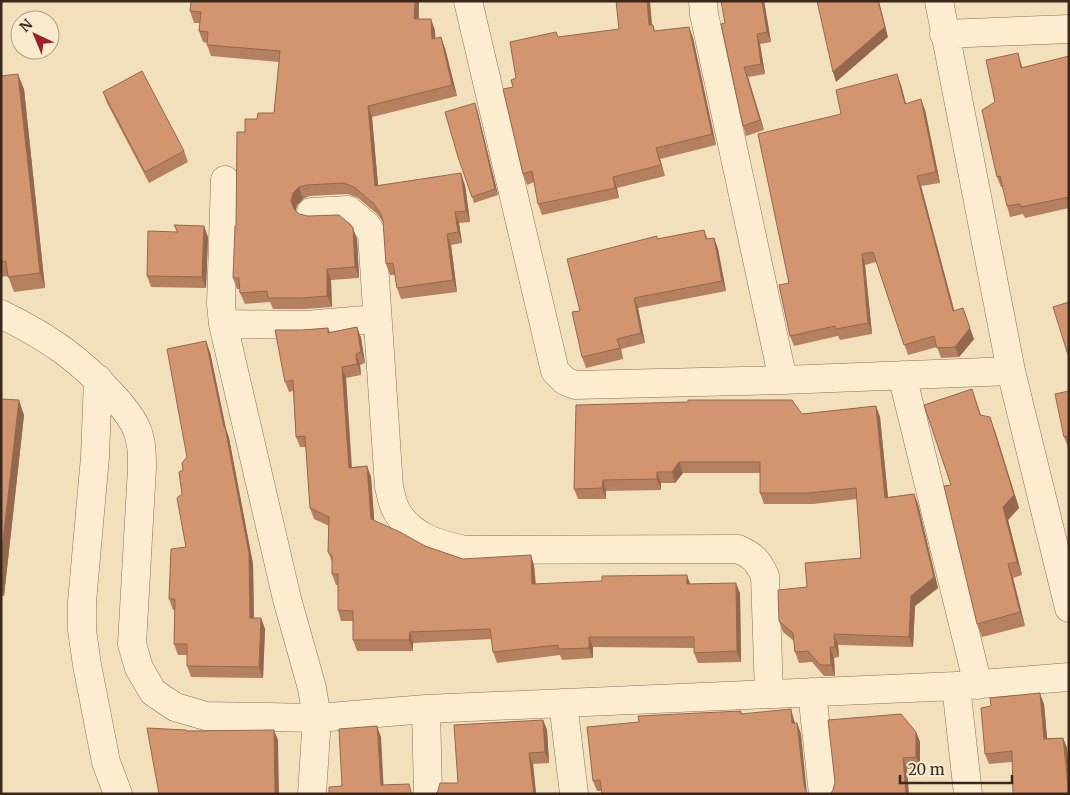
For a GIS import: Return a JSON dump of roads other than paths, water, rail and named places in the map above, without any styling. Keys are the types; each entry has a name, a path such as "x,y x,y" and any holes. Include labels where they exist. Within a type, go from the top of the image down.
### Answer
{"street":[{"path":"468,1 555,371 565,381 575,385 783,380 1011,371"},
{"path":"703,1 704,14 783,380"},
{"path":"939,1 1011,371 1069,608"},
{"path":"944,34 1069,29"},
{"path":"225,180 223,324 287,599 312,688 317,718 312,794"},
{"path":"311,212 348,210 367,226 372,234 376,319 389,487 395,509 406,524 422,537 442,546 466,550 738,549 750,554 759,563 766,576 769,694"},
{"path":"1,314 35,330 75,358 122,406 137,428 142,447 142,468 132,644 139,668 154,692 174,707 206,716 317,718 426,709 967,685 1069,677"},
{"path":"223,324 306,326 376,319"},
{"path":"902,375 967,685 968,794"},
{"path":"98,380 94,457 82,602 82,630 106,762 118,794"},
{"path":"812,692 823,794"},
{"path":"563,703 574,794"},
{"path":"426,709 428,794"}]}
